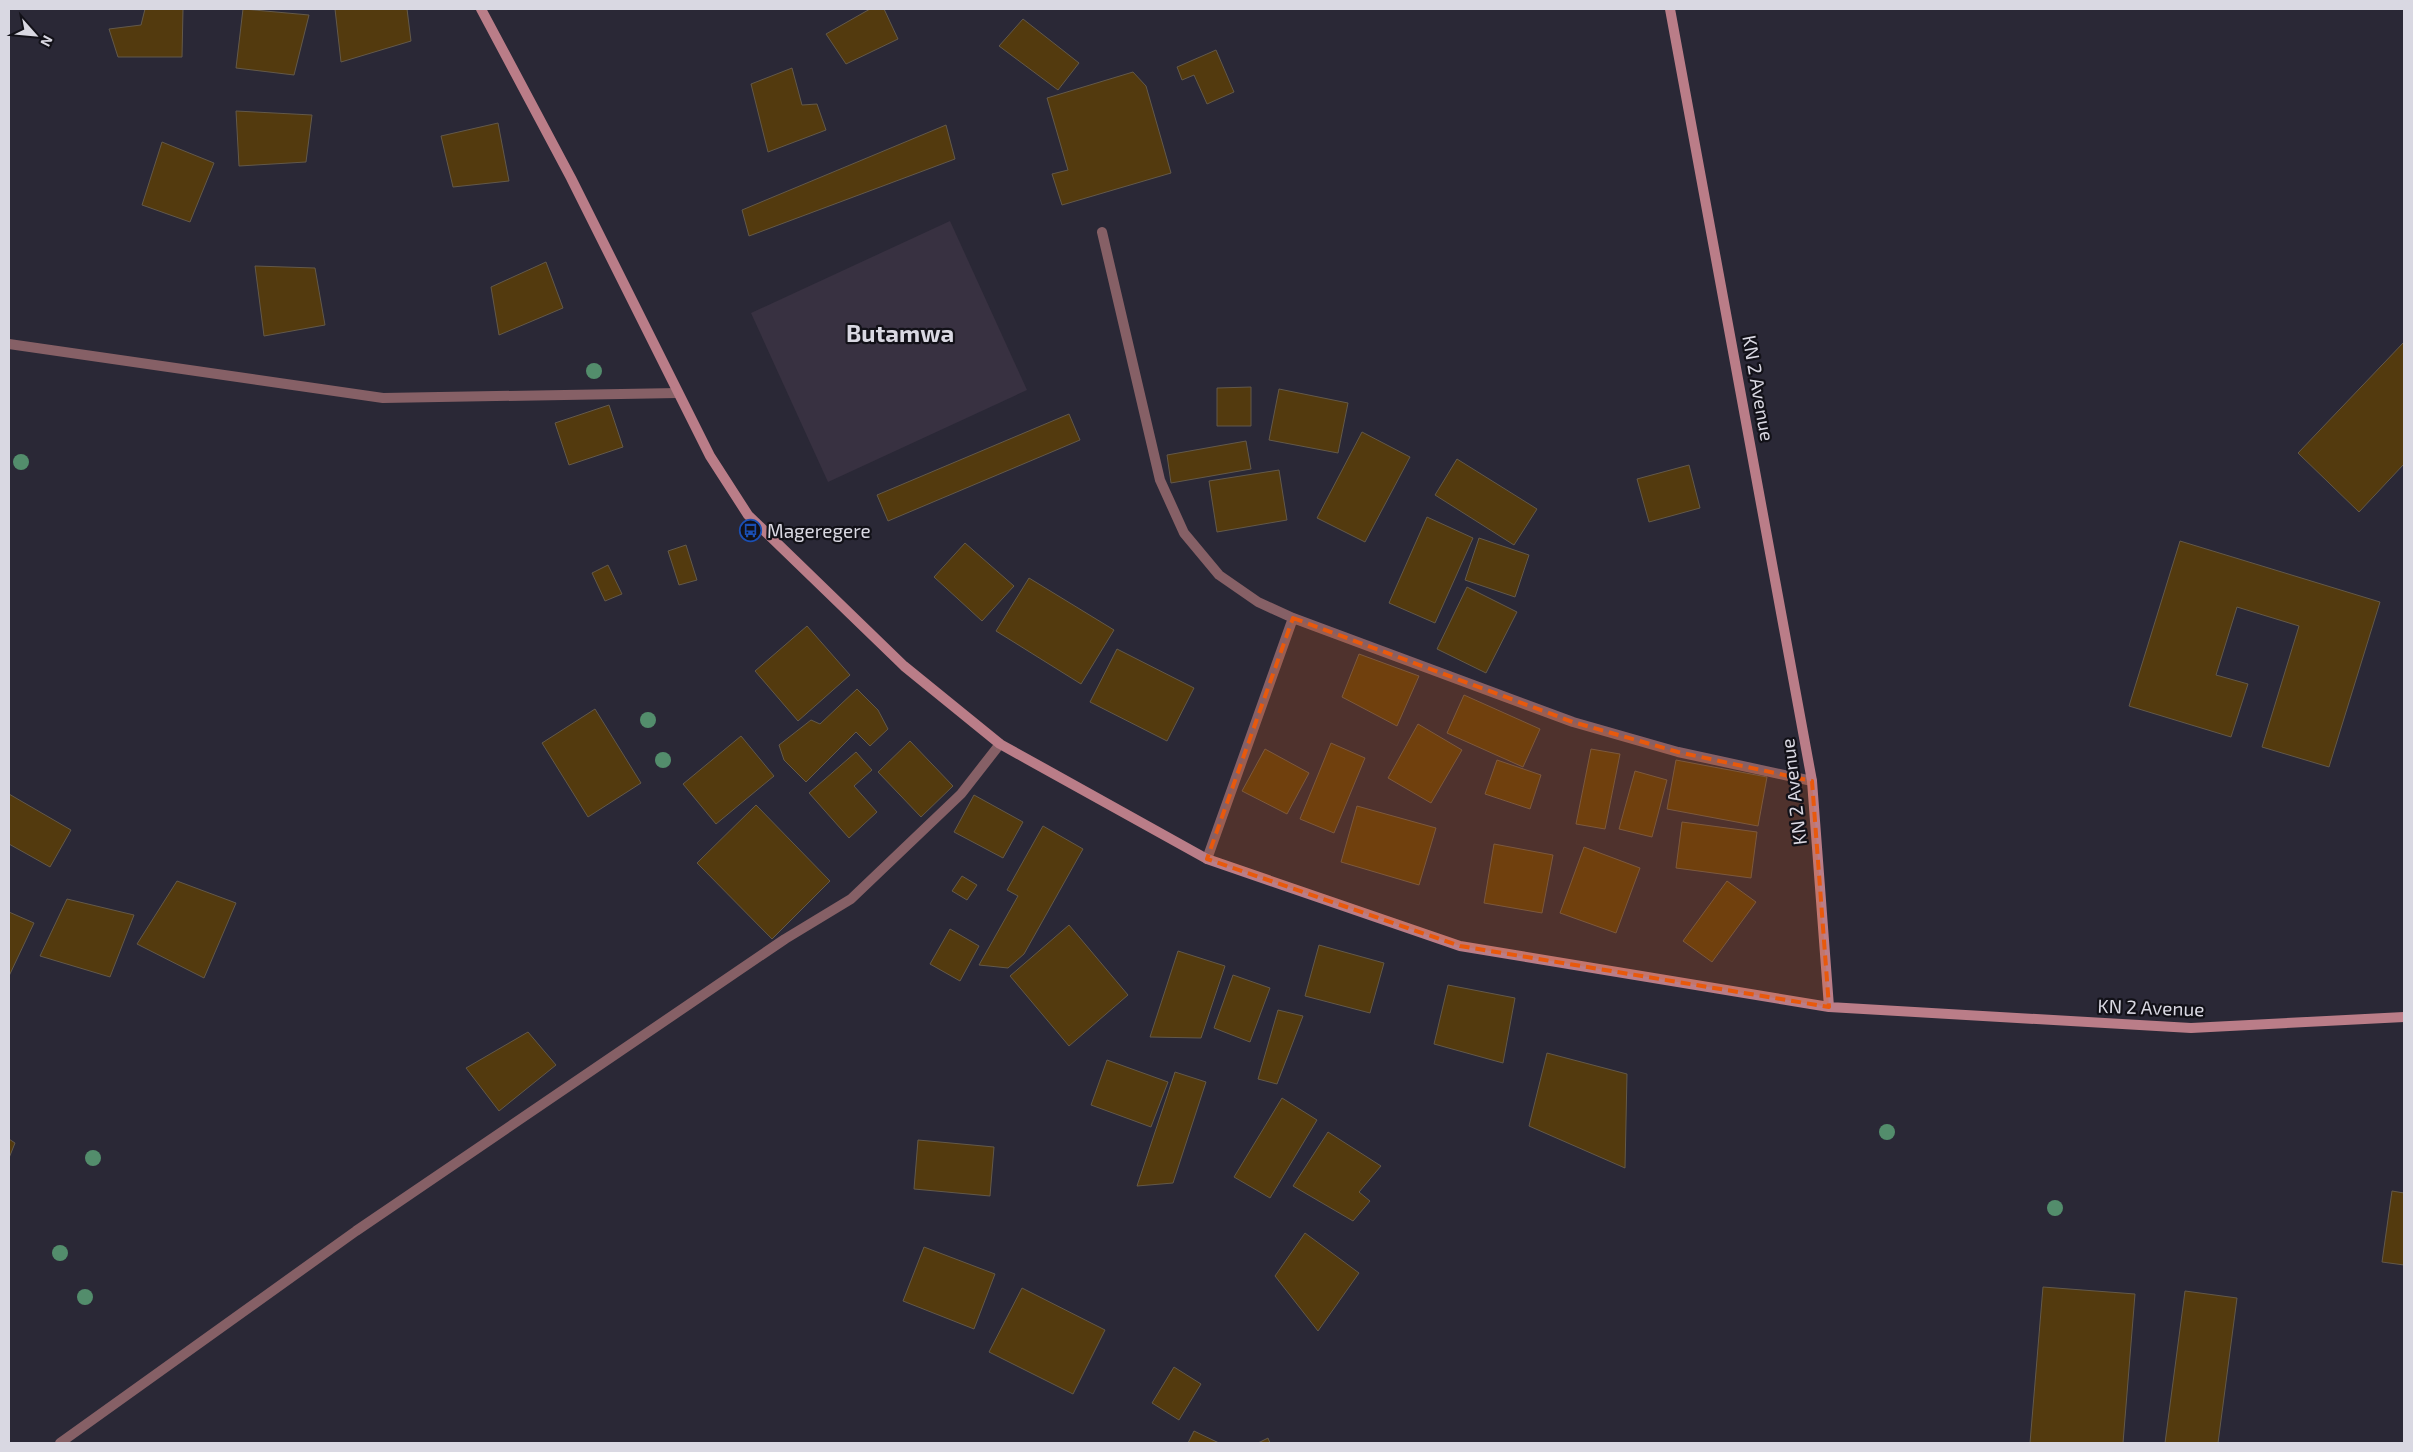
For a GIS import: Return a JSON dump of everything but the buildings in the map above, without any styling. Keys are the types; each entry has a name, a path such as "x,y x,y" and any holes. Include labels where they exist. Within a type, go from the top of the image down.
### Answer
{"street":[{"path":"481,9 571,178 710,456 748,515 904,666 1000,744 1207,859 1460,946 1829,1007"},
{"name":"KN 2 Avenue","path":"1670,9 1812,781 1829,1007 2191,1028 2404,1017"},
{"path":"1102,232 1160,480 1184,533 1219,576 1258,602 1293,618 1574,722 1678,752 1812,781"},
{"path":"9,344 383,398 678,393"},
{"path":"1207,859 1293,618"},
{"path":"60,1443 356,1231 785,938 851,899 961,794 1000,744"}],"highlighted area":[{"path":"1293,618 1573,722 1678,752 1812,781 1829,1007 1460,946 1207,859"}],"shaded area":[{"path":"950,221 1027,390 828,482 751,313"}],"place":[{"name":"Mageregere","path":"751,530"}],"district":[{"name":"Butamwa","path":"900,332"}]}
